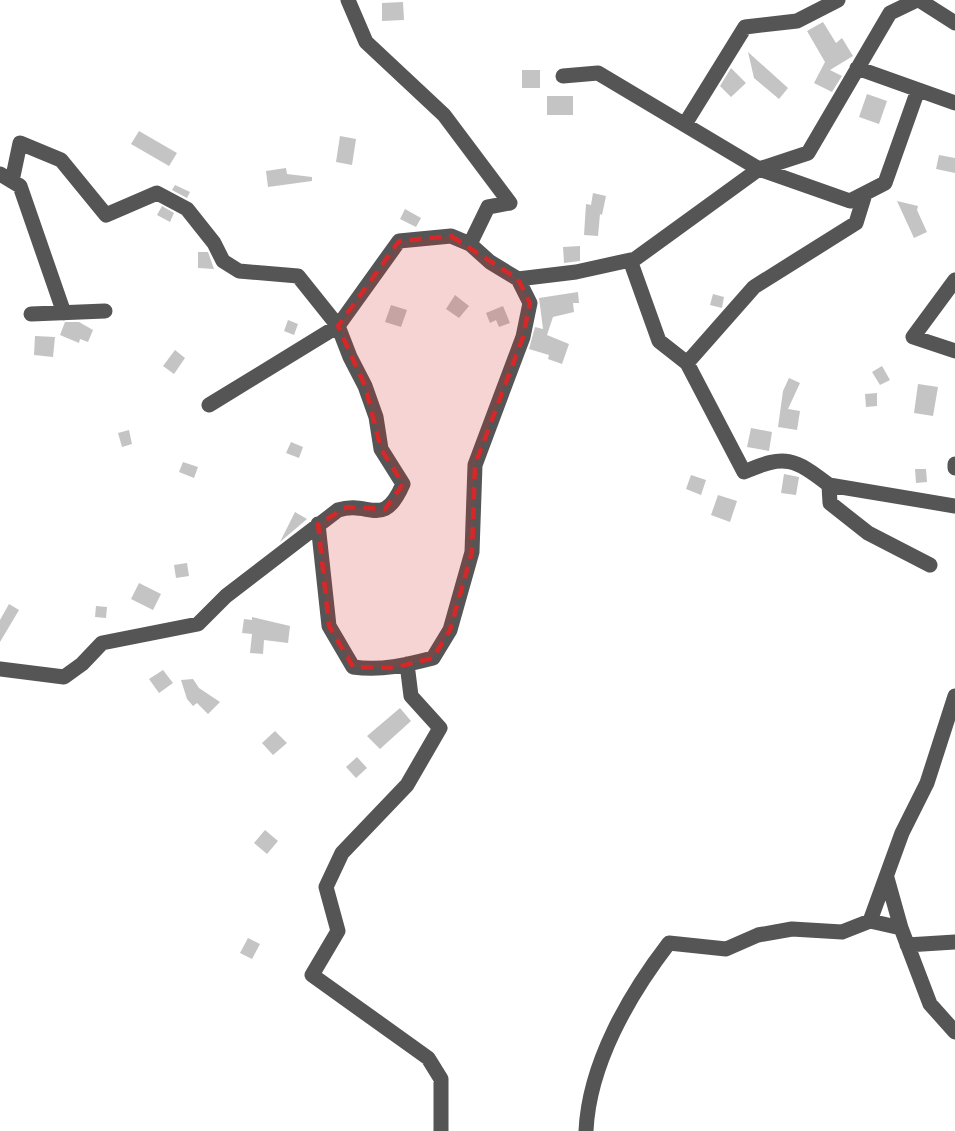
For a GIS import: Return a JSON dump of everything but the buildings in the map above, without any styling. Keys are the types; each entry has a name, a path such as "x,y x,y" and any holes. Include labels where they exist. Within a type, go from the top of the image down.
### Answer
{"street":[{"path":"348,0 366,42 444,115 510,203 488,207 470,244"},
{"path":"685,124 745,27 797,21 838,0"},
{"path":"518,279 576,272 630,260 759,169 808,153 890,13 918,0 955,23"},
{"path":"858,68 955,103"},
{"path":"563,76 598,72 759,169 850,201 885,183 918,90"},
{"path":"0,669 64,677 82,664 102,643 198,624 226,596 338,510 347,507 377,512 385,510 392,504 403,484 381,449 376,417 338,326 298,276 239,271 223,261 214,243 187,209 157,193 106,215 61,160 20,143 6,178 20,186 64,313"},
{"path":"687,363 753,287 856,223 865,194"},
{"path":"209,405 338,326 399,240 451,236 470,244 490,262 518,279 530,303 524,337 475,465 472,552 461,597 440,651 434,658 374,670 353,667 329,626 318,524"},
{"path":"630,260 659,341 687,363 744,472 772,459 802,464 829,485 955,506"},
{"path":"955,280 913,337 955,351"},
{"path":"31,314 105,311"},
{"path":"829,485 830,503 868,533 930,566"},
{"path":"407,664 411,696 440,728 407,785 342,853 326,886 338,931 312,975 428,1058 441,1079 441,1131"},
{"path":"870,921 902,833 927,783 955,696"},
{"path":"887,878 901,928 930,1004 955,1032"},
{"path":"586,1131 587,1104 627,1001 669,943 726,949 758,935 792,929 842,932 870,921 901,928"},
{"path":"907,945 955,942"}],"highlighted area":[{"path":"451,236 518,279 530,303 523,337 475,465 472,552 461,597 450,630 433,658 393,668 353,667 329,626 318,524 347,507 385,509 403,484 381,449 365,386 338,326 399,241"}]}
